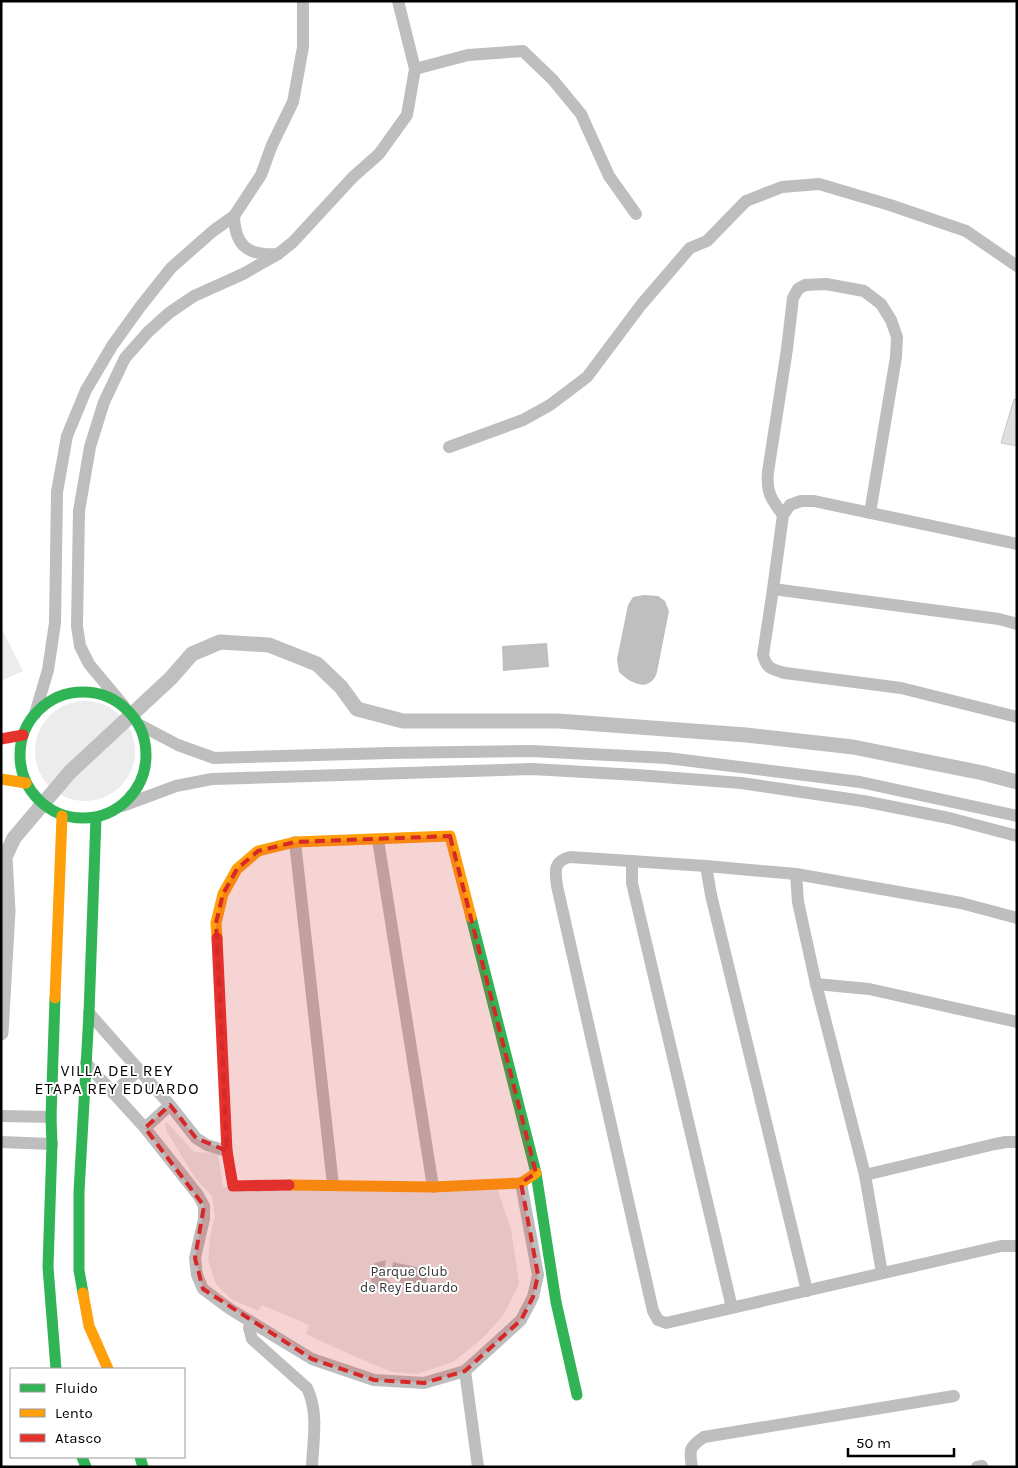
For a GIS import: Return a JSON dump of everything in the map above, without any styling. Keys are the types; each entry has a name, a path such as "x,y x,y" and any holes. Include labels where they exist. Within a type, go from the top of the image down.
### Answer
{"street":[{"path":"303,1 303,47 293,102 272,145 261,175 234,216 213,231 171,268 140,307 112,346 86,390 67,436 57,492 55,623 48,670 35,714 23,735 19,760 26,783 41,803 62,816 96,818 176,786 212,779 532,770 637,775 741,783 863,801 949,818 1017,836"},
{"path":"398,1 414,69 407,115 379,154 354,176 305,229 278,254 242,274 194,296 169,313 148,332 126,358 104,402 90,447 79,511 77,626 80,646 89,664 140,725 178,745 214,758 390,752 531,751 667,758 860,782 1017,816"},
{"path":"414,69 468,55 522,51 553,80 581,114 609,176 636,214"},
{"path":"449,447 523,420 550,405 586,377 641,305 690,248 708,241 746,202 782,187 819,184 890,205 966,231 1017,266"},
{"path":"234,216 234,230 241,244 256,253 265,255 278,254"},
{"path":"782,515 771,498 767,484 768,472 793,298 798,289 805,285 815,284 864,290 881,304 891,320 897,337 896,357 870,512"},
{"path":"1017,544 870,512 814,502 801,501 790,505 782,515 763,655 766,664 772,669 785,673 901,688 1017,717"},
{"path":"773,590 999,619 1017,624"},
{"path":"35,714 54,699 78,692 102,695 124,706"},
{"path":"122,806 141,783 148,754 140,725"},
{"path":"1,739 23,735"},
{"path":"1,779 26,783"},
{"path":"56,1368 48,1268 52,1144 51,1117 62,816"},
{"path":"96,818 89,1013 79,1192 79,1270 89,1326 108,1368"},
{"path":"536,1174 521,1183 433,1187 233,1186 228,1151 216,923 223,894 236,868 258,851 295,842 450,836 536,1174 556,1302 578,1396"},
{"path":"378,840 433,1187"},
{"path":"295,842 333,1185"},
{"path":"1017,918 961,903 796,874 570,857 560,861 556,868 559,895 654,1314 658,1320 666,1323 1001,1246 1017,1246"},
{"path":"632,861 632,883 732,1308"},
{"path":"706,866 807,1291"},
{"path":"796,874 798,902 816,984 865,1175 882,1273"},
{"path":"816,984 869,989 1017,1022"},
{"path":"89,1013 170,1105 196,1138 207,1145 228,1151"},
{"path":"86,1063 145,1128 198,1195 204,1206 204,1218 195,1258 197,1275 203,1289 230,1310 312,1359 374,1380 424,1383 465,1371 522,1320 533,1297 538,1275 521,1183"},
{"path":"113,1093 139,1070"},
{"path":"145,1128 170,1105"},
{"path":"1,1116 51,1117"},
{"path":"1,1142 52,1144"},
{"path":"865,1175 1000,1143 1017,1142"},
{"path":"252,1323 249,1328 252,1339 307,1388 315,1414 312,1467"},
{"path":"465,1371 478,1467"},
{"path":"692,1467 689,1453 693,1444 704,1437 954,1396"}],"highlighted area":[{"path":"450,836 536,1173 521,1183 538,1275 533,1297 521,1320 465,1371 424,1383 374,1380 312,1359 203,1289 195,1258 204,1206 145,1128 170,1105 196,1138 227,1151 216,923 223,894 237,869 258,851 295,842"}],"green space":[{"path":"1,627 23,671 1,681"},
{"path":"85,701 104,704 121,715 132,732 135,751 132,770 121,787 104,798 85,801 66,798 49,787 38,770 35,751 38,732 49,715 66,704"},
{"name":"Parque Club de Rey Eduardo","path":"167,1122 194,1152 218,1153 223,1187 496,1186 511,1229 519,1284 504,1314 483,1338 453,1362 417,1374 392,1372 306,1334 309,1325 262,1305 258,1311 231,1299 216,1284 208,1260 210,1237 215,1216 212,1196 195,1178 167,1132 165,1124"}],"shaded area":[{"path":"644,595 658,596 665,601 669,611 657,672 653,680 645,685 631,681 619,672 617,659 628,605 633,597"},
{"path":"547,643 549,667 503,671 502,646"},
{"path":"386,1260 383,1276 396,1287 385,1293 373,1284 371,1273 375,1263"},
{"path":"393,1262 430,1270 424,1289 403,1285 391,1274"}],"building":[{"path":"1014,399 1017,400 1017,446 1001,443"}],"waterway":[{"path":"1,1033 8,911 5,857 14,838 70,772 171,678 192,654 220,642 269,645 317,664 341,687 357,709 403,721 558,721 746,735 853,747 983,773 1017,782"}],"traffic: fast":[{"path":"83,692 107,697 128,710 141,731 146,755 141,779 128,800 107,813 83,818 59,813 38,800 25,779 20,755 25,731 38,710 59,697 83,692"},
{"path":"83,1293 79,1270 79,1192 89,1013 96,818"},
{"path":"471,917 536,1173 556,1302 577,1395"},
{"path":"55,998 48,1267 56,1368"},
{"path":"82,1458 86,1467"},
{"path":"140,1458 143,1467"}],"traffic: slow":[{"path":"1,779 26,783"},
{"path":"55,998 62,816"},
{"path":"217,938 216,923 223,894 237,869 258,851 295,842 450,836 471,917"},
{"path":"289,1185 433,1187 521,1183 536,1173"},
{"path":"83,1293 89,1326 108,1368"}],"traffic: jam":[{"path":"1,739 23,735"},
{"path":"217,938 227,1151 233,1186 289,1185"}],"district":[{"name":"VILLA DEL REY ETAPA REY EDUARDO","path":"117,1079"}]}
